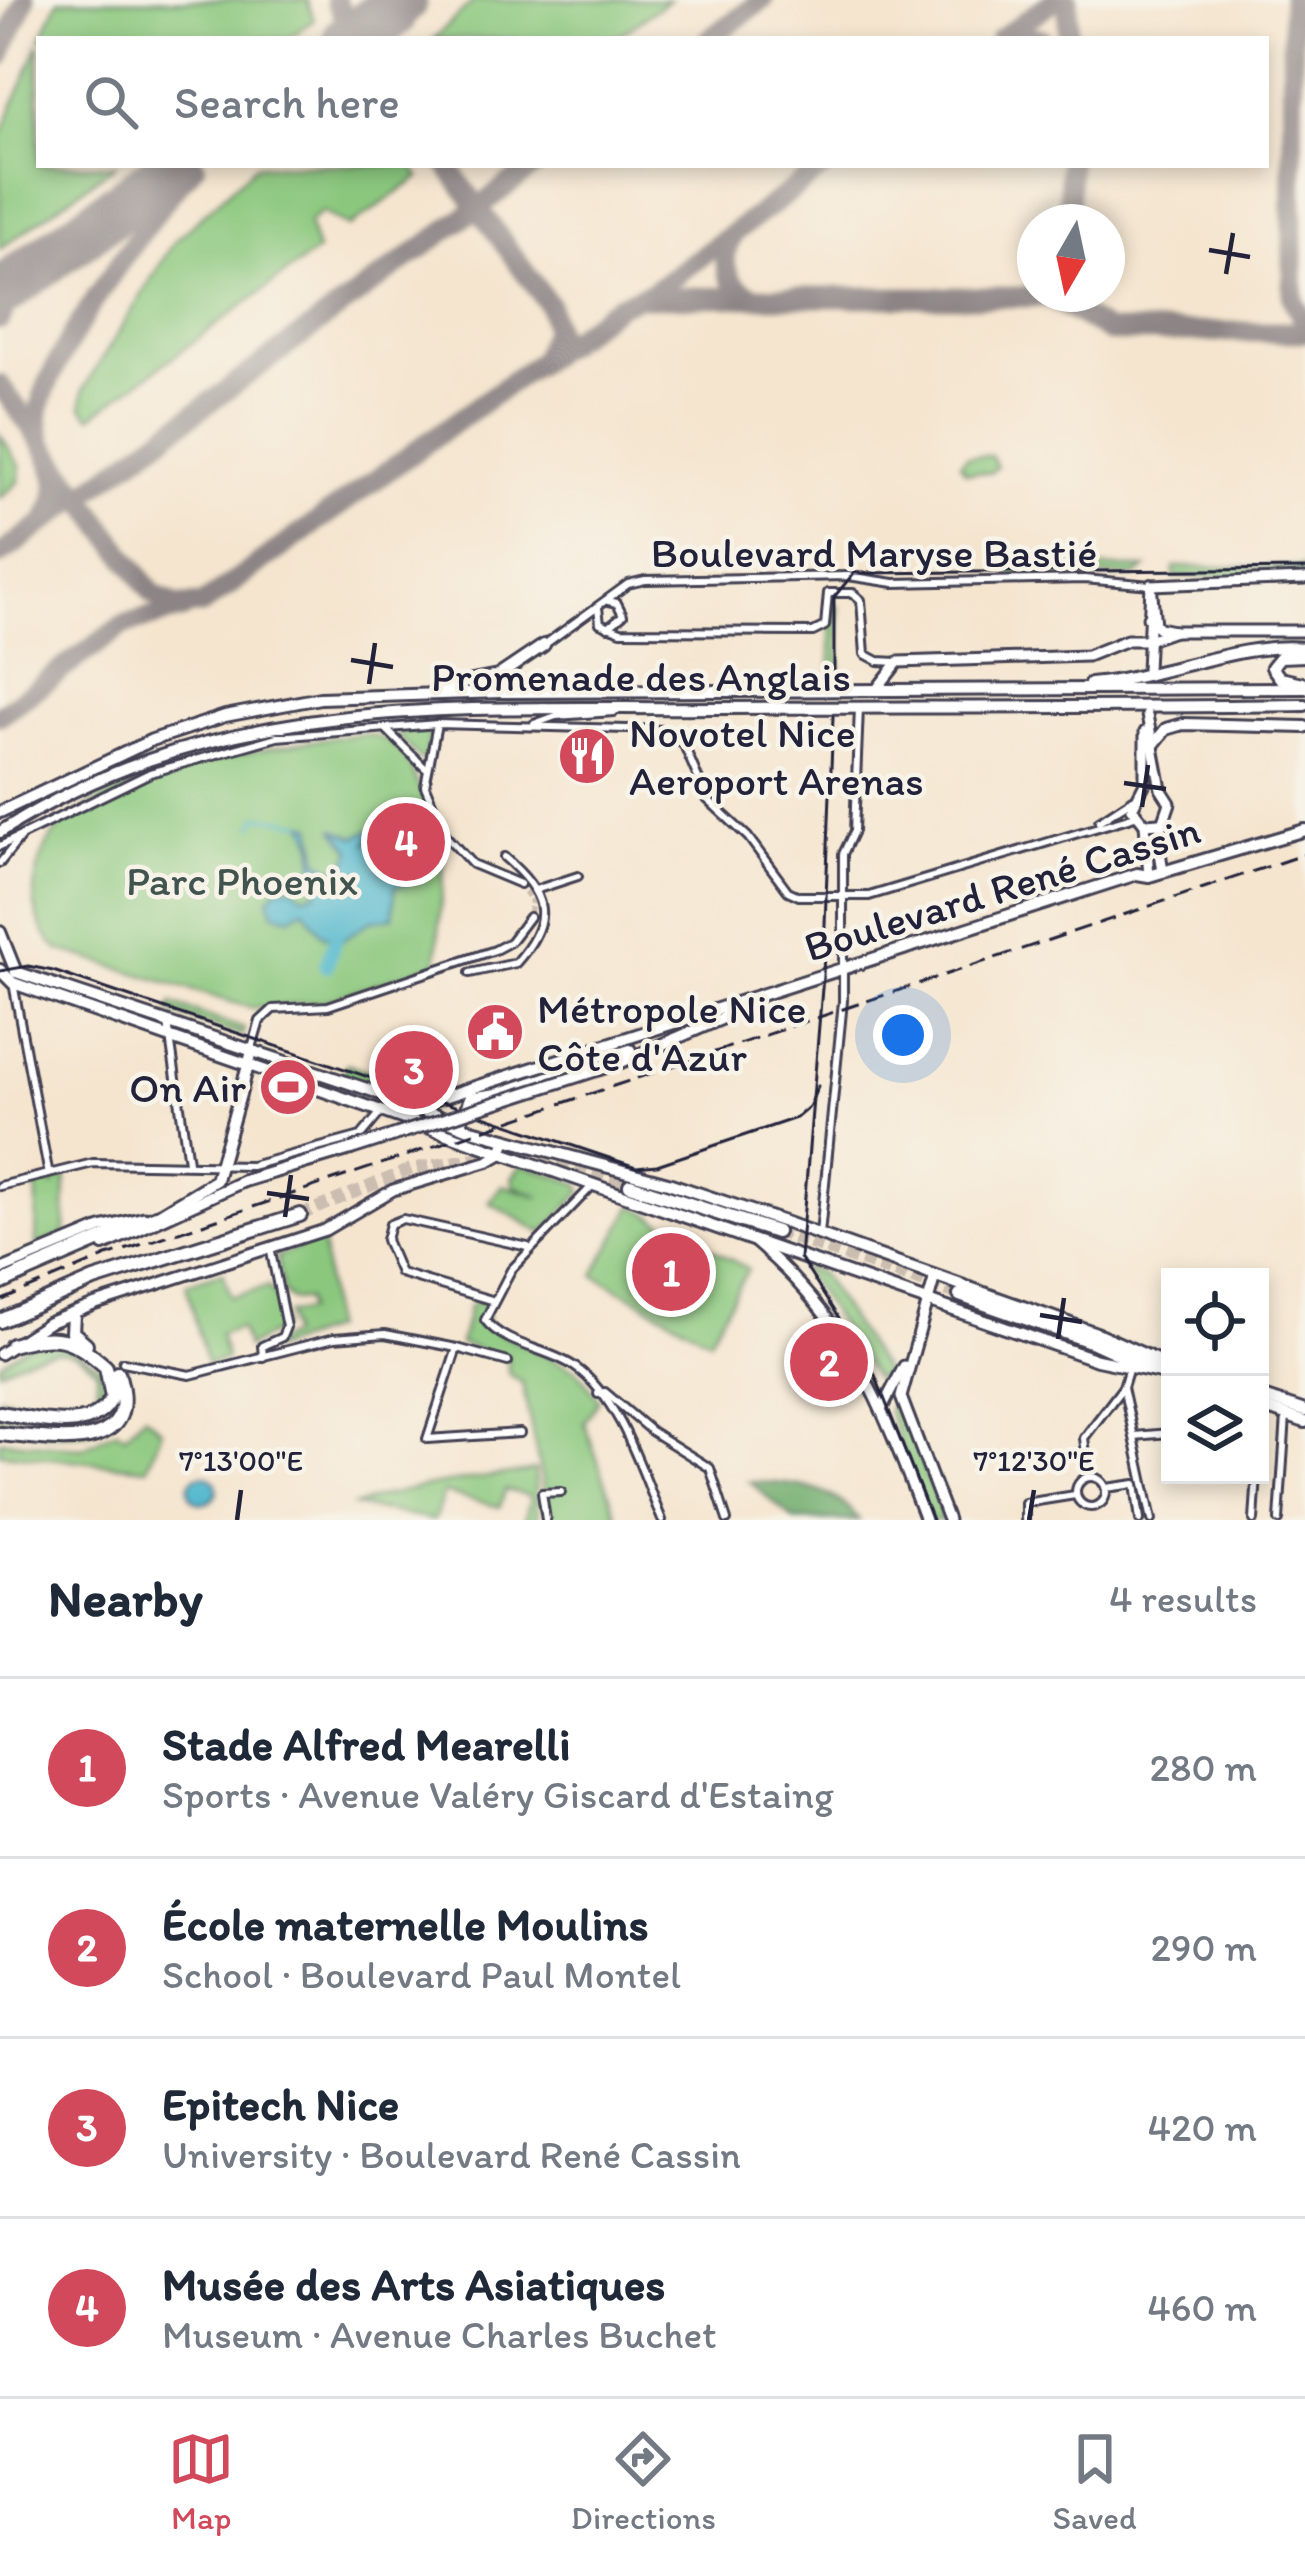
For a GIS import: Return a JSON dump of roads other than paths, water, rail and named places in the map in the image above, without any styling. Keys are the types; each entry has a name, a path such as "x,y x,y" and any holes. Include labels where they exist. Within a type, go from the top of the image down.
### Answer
{"highway":[{"path":"630,1185 776,1232"},
{"path":"0,1321 94,1280 300,1215"},
{"path":"0,1284 156,1216"},
{"path":"19,1275 101,1246"},
{"path":"960,1295 1096,1343 1155,1370"},
{"path":"0,1434 80,1440 107,1431 116,1421 123,1396 119,1375 67,1321"},
{"path":"0,1413 82,1421 104,1412 112,1396 106,1367 64,1340 38,1336 6,1350"}],"main road":[{"path":"1148,670 1151,586 1305,579"},
{"path":"1151,621 1174,632"},
{"path":"806,708 858,701 876,690 898,662 1079,656 1127,640 1174,632 1305,631"},
{"path":"0,813 113,754 206,721 294,701 486,681 544,645"},
{"path":"1045,689 1152,677 1261,649 1305,652"},
{"path":"1305,652 1280,657 1272,667 1280,678 1305,686"},
{"path":"372,694 1305,686"},
{"name":"Promenade des Anglais","path":"0,832 119,770 173,749 260,728 388,711 806,708 859,716 1305,708"},
{"path":"1149,876 1134,799 1144,789 1148,715 1161,789 1170,807 1160,823 1163,872"},
{"path":"1153,746 1166,729 1183,724 1305,727"},
{"path":"1144,789 1161,789"},
{"path":"1140,820 1160,823"},
{"name":"Boulevard René Cassin","path":"250,1056 422,1104 1137,874 1149,876 1305,830"},
{"path":"0,932 10,980"},
{"path":"0,968 10,980"},
{"name":"Boulevard René Cassin","path":"10,980 250,1056 501,1154 596,1182 926,1302 1129,1367 1161,1372"},
{"path":"101,1246 244,1180 619,1063 721,1019 744,1001"},
{"path":"472,1130 461,1114 466,1100 630,1050"},
{"path":"0,1270 101,1228 156,1216 205,1190 224,1162 250,1056"},
{"name":"Boulevard René Cassin","path":"376,1092 506,1141 668,1183 820,1235 1099,1334 1161,1362"},
{"path":"6,1350 67,1321 333,1227 393,1190 501,1154 506,1141"},
{"path":"596,1182 601,1168"},
{"path":"750,1238 820,1306 860,1360 925,1520"},
{"path":"935,1276 901,1397 948,1520"},
{"path":"881,1408 910,1357"},
{"path":"1269,1399 1305,1411"},
{"path":"1269,1409 1305,1422"}],"street":[{"name":"Boulevard Maryse Bastié","path":"544,645 630,583 646,580 848,576 900,584 1084,579 1151,586"},
{"path":"580,622 813,632 825,626 828,593 860,597 863,651 874,660 898,662"},
{"path":"613,602 622,610 620,622 606,626 596,616 601,604 613,602"},
{"path":"530,726 556,716 607,715 622,709"},
{"path":"820,1235 843,970 844,851 854,831 859,716"},
{"path":"437,724 424,768 432,806 446,836 465,856 520,884"},
{"path":"383,725 424,768"},
{"path":"0,846 121,785 207,754 320,730 383,725 668,731 684,745 707,799 748,836 788,891 799,896 869,896 1090,826 1140,820"},
{"path":"1090,826 1134,799"},
{"path":"0,863 26,834"},
{"path":"470,973 508,967 524,954 543,918 535,890 504,857"},
{"path":"535,890 578,876"},
{"path":"250,1056 259,1023 273,1009 328,1006 495,950 510,942 530,917"},
{"path":"10,980 48,1170"},
{"path":"170,1029 188,1162"},
{"path":"0,1186 48,1170 188,1162 251,1166 361,1136 384,1108"},
{"path":"596,1182 529,1248 490,1300 487,1324 580,1369 620,1420 662,1520"},
{"path":"490,1300 400,1273 386,1240 390,1224 403,1219 529,1248"},
{"path":"262,1357 262,1346 282,1337 286,1327 269,1247"},
{"path":"124,1362 190,1375 334,1339 385,1334 508,1362"},
{"path":"457,1348 427,1439 520,1433"},
{"path":"1129,1367 1123,1387 1084,1438 1089,1477 1106,1488 1135,1484 1140,1520"},
{"path":"1123,1387 1152,1520"},
{"path":"598,1394 605,1392 630,1415 710,1468 728,1520"},
{"path":"1279,1520 1287,1416"},
{"path":"1134,1436 1161,1434"},
{"path":"1089,1477 1077,1485 1076,1495 1084,1506 1102,1502 1106,1488"},
{"path":"1253,1520 1256,1484"},
{"path":"546,1520 542,1493 561,1492"},
{"path":"1025,1520 1025,1503 1076,1495"}],"water":[{"path":"304,823 313,826 319,861 335,869 346,865 352,850 334,828 355,837 375,828 367,843 379,840 388,850 378,857 387,864 382,870 387,873 391,868 396,877 417,859 408,851 416,844 420,860 426,861 418,881 395,887 393,917 370,921 341,941 323,935 304,909 290,917 274,913 269,898 279,886 295,887 302,895 317,892 313,841"},
{"path":"203,1475 213,1479 217,1489 213,1499 203,1503 193,1499 189,1489 193,1479"}],"waterway":[{"path":"253,826 259,816 304,823"},
{"path":"326,966 335,940"}],"tunnel":[{"path":"520,884 532,901 529,917"},
{"path":"300,1215 411,1169 510,1152 630,1185"},
{"path":"776,1232 960,1295"}],"tram line":[{"path":"834,678 834,597 854,573 1305,569"},
{"path":"833,716 823,976 800,1258 875,1375 932,1520"},
{"path":"0,971 28,966 53,971 636,1167 657,1165 796,1118 809,1107 818,1086"}],"railway":[{"path":"0,1301 107,1256 1305,854"}],"place":[{"name":"Novotel Nice Aeroport Arenas","path":"587,756"},
{"name":"Musée des Arts Asiatiques","path":"406,842"},
{"name":"Métropole Nice Côte d'Azur","path":"495,1032"},
{"name":"Epitech Nice","path":"414,1070"},
{"name":"On Air","path":"288,1087"},
{"name":"Stade Alfred Mearelli","path":"671,1272"},
{"name":"École maternelle Moulins","path":"829,1362"}],"park label":[{"name":"Parc Phoenix","path":"242,880"}]}
